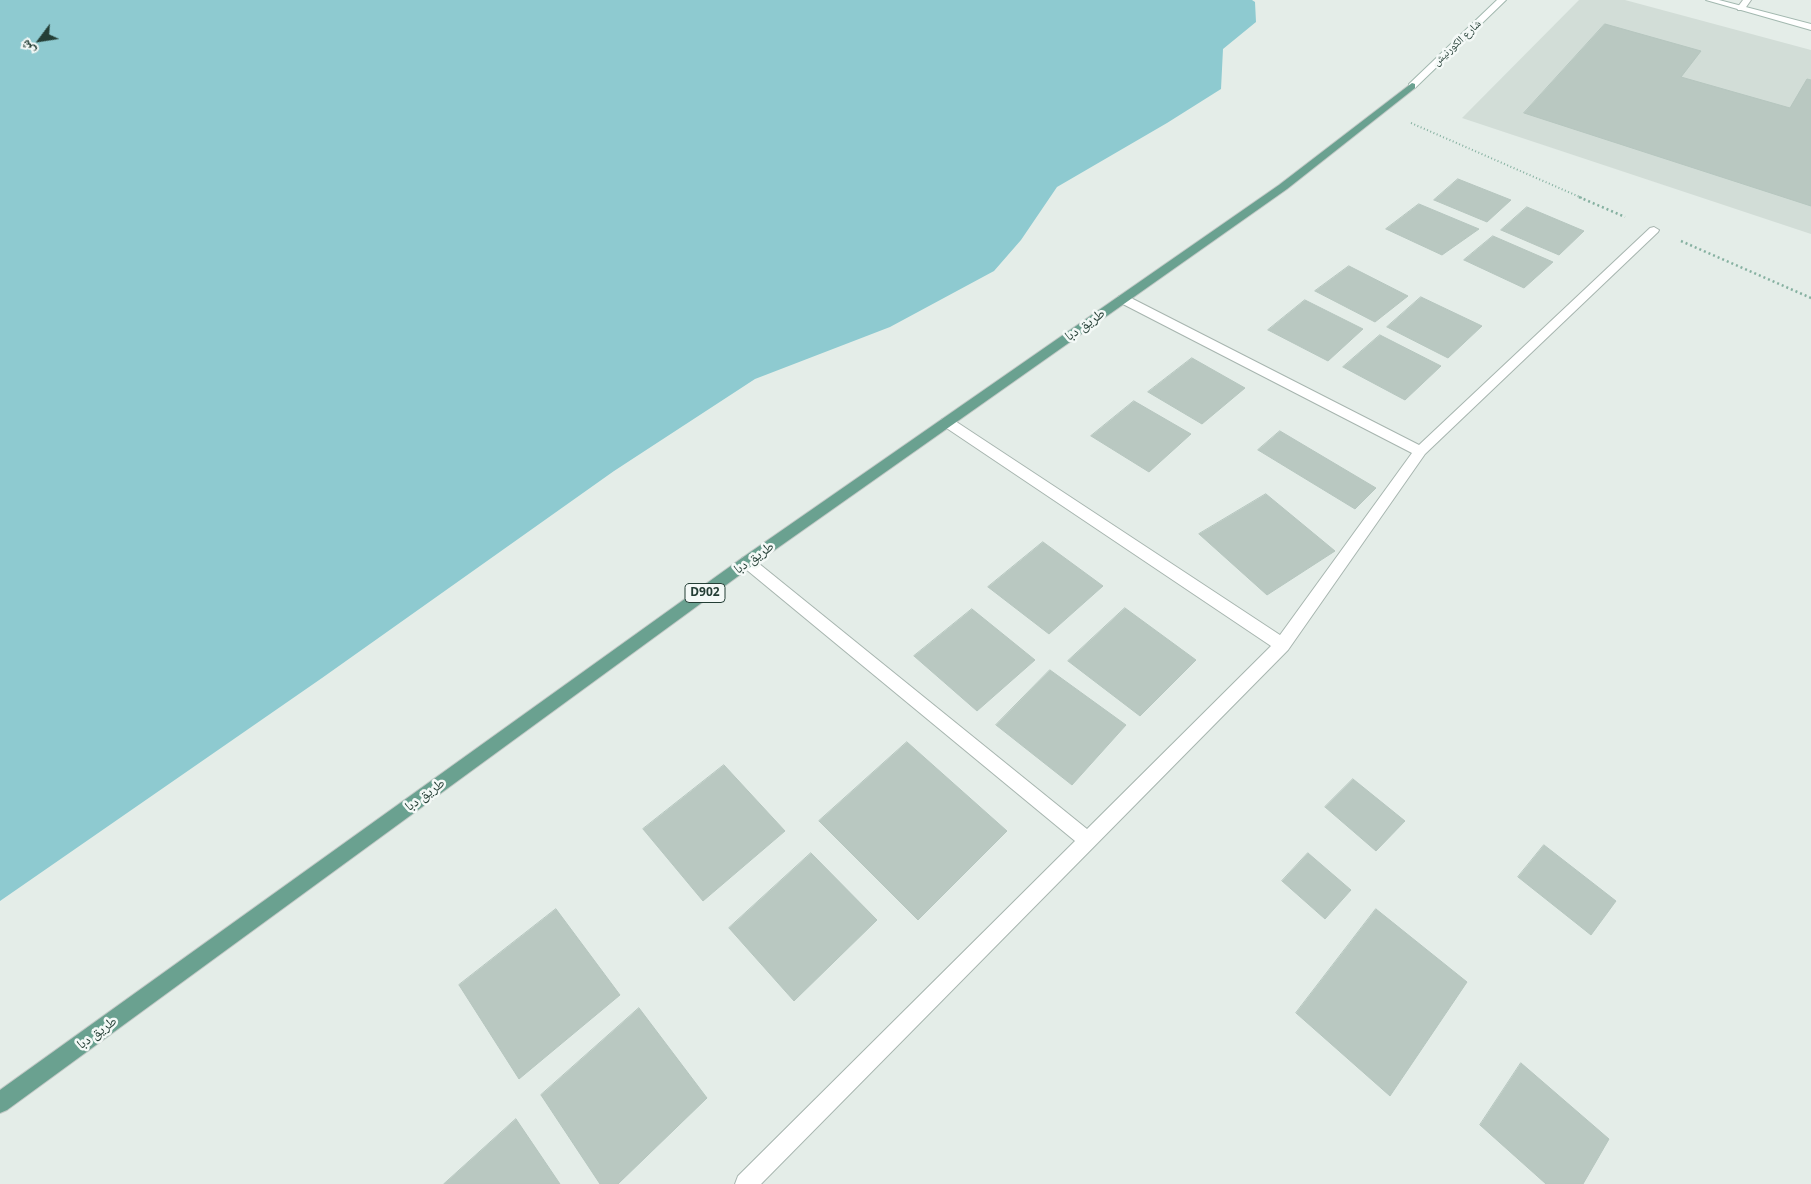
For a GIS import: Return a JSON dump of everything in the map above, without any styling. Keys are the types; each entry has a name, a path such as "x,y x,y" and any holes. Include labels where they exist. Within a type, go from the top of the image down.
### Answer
{"main road":[{"name":"طريق دبا","path":"0,1103 747,562 1283,187 1412,86"}],"street":[{"name":"شارع الكورنيش","path":"1412,86 1502,0"},
{"path":"1710,0 1811,27"},
{"path":"1741,8 1747,0"},
{"path":"746,1184 1282,645 1420,451 1654,230"},
{"path":"1124,298 1420,451"},
{"path":"947,422 1282,645"},
{"path":"747,562 1088,841"}],"path":[{"path":"1382,110 1811,298"}],"shaded area":[{"path":"1579,0 1625,0 1811,50 1811,234 1462,118"}],"water":[{"path":"0,0 1252,0 1255,2 1256,22 1223,49 1221,89 1057,187 1021,240 994,271 890,327 755,379 614,471 322,678 0,901"}],"building":[{"path":"1605,24 1701,51 1681,77 1790,108 1807,79 1811,80 1811,206 1524,113"},
{"path":"1458,179 1511,200 1487,222 1434,200"},
{"path":"1419,204 1479,229 1442,255 1386,229"},
{"path":"1527,207 1584,231 1559,255 1501,230"},
{"path":"1493,236 1553,262 1524,288 1464,260"},
{"path":"1349,266 1408,296 1375,322 1315,291"},
{"path":"1421,297 1482,326 1448,358 1387,327"},
{"path":"1305,300 1363,329 1328,361 1268,330"},
{"path":"1380,335 1441,366 1405,400 1343,367"},
{"path":"1192,358 1245,388 1202,424 1148,392"},
{"path":"1134,401 1191,434 1149,472 1091,436"},
{"path":"1280,431 1376,488 1355,509 1258,450"},
{"path":"1266,494 1335,551 1267,595 1199,534"},
{"path":"1043,542 1103,586 1049,634 988,587"},
{"path":"1125,608 1196,660 1140,716 1068,661"},
{"path":"972,609 1035,660 977,711 914,656"},
{"path":"1050,670 1126,725 1072,785 996,725"},
{"path":"907,742 1007,831 918,920 819,821"},
{"path":"724,765 785,831 703,901 643,829"},
{"path":"1353,779 1405,821 1376,851 1325,807"},
{"path":"1544,845 1616,901 1591,935 1518,877"},
{"path":"811,853 877,920 794,1001 729,928"},
{"path":"1308,853 1351,890 1325,919 1282,881"},
{"path":"556,909 620,995 519,1079 459,985"},
{"path":"1376,909 1467,982 1390,1096 1296,1013"},
{"path":"639,1008 707,1098 618,1184 600,1184 541,1095"},
{"path":"1521,1063 1609,1139 1583,1184 1546,1184 1480,1125"},
{"path":"516,1119 560,1184 444,1184"}]}
